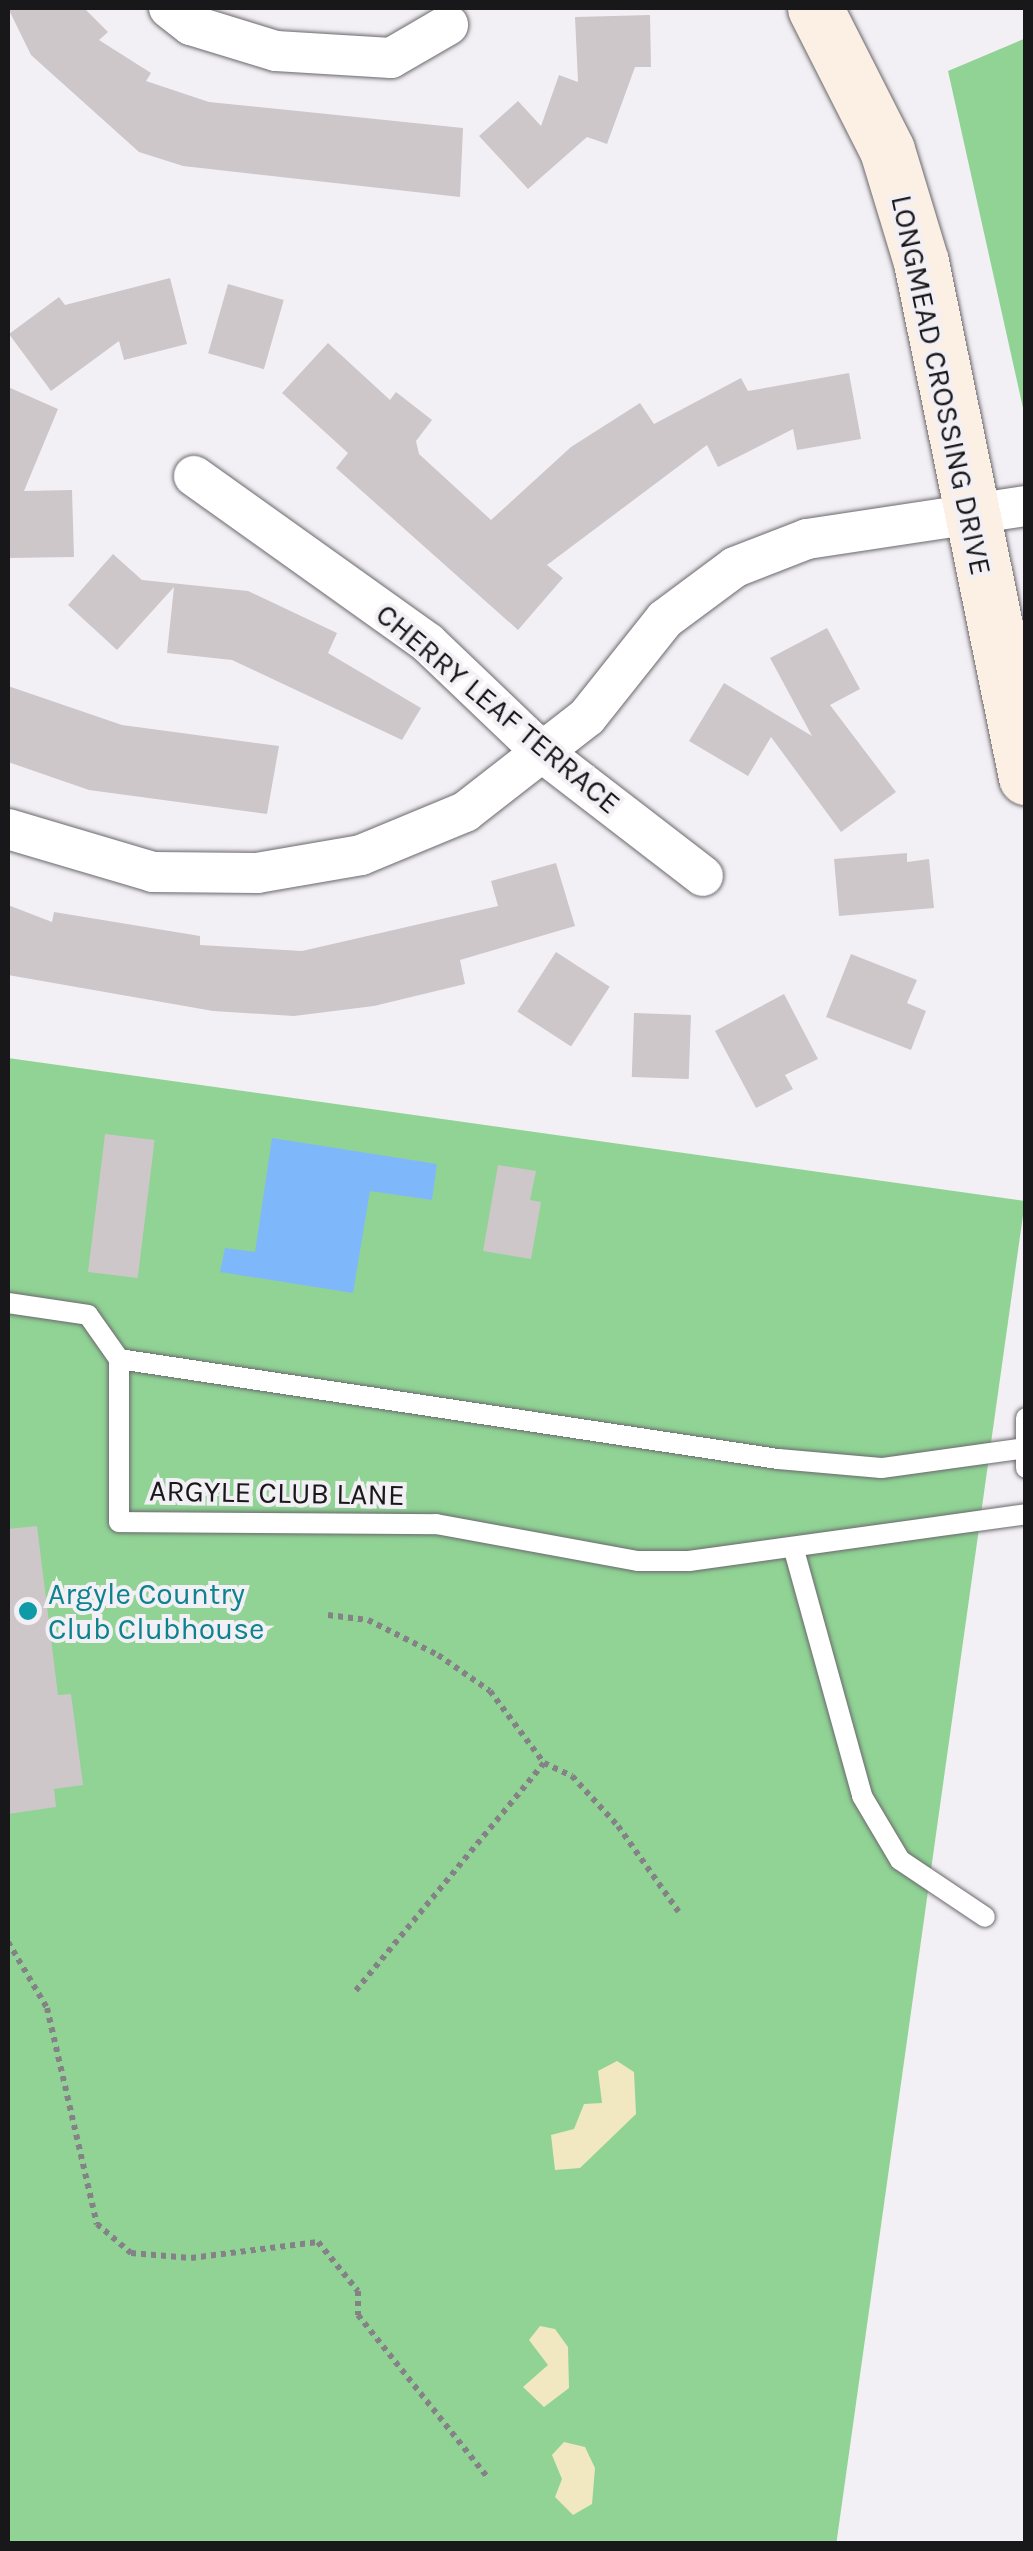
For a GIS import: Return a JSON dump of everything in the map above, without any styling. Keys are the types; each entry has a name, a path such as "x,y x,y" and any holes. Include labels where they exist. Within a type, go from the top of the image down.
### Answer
{"street":[{"path":"170,8 191,25 276,51 391,58 448,25"},
{"name":"LONGMEAD CROSSING DRIVE","path":"815,8 887,150 921,262 1026,777"},
{"name":"CHERRY LEAF TERRACE","path":"194,476 428,643 542,752 703,876"},
{"path":"8,829 153,872 257,874 361,855 465,812 587,717 665,619 735,567 807,538 1026,506"}],"lane":[{"path":"8,1303 88,1316 119,1359 778,1459 881,1468 1024,1455 1026,1418"},
{"name":"ARGYLE CLUB LANE","path":"119,1359 119,1522 436,1524 638,1560 794,1550 1026,1514"},
{"path":"794,1550 862,1796 900,1860 984,1917"}],"path":[{"path":"328,1616 368,1620 438,1655 490,1691 544,1762 572,1776 618,1826 680,1912"},
{"path":"354,1993 544,1762"},
{"path":"8,1942 47,2008 97,2224 131,2253 191,2258 318,2242 358,2291 358,2315 488,2478"}],"green space":[{"path":"1026,38 1026,417 1025,417 948,71"},
{"path":"8,1058 1025,1201 836,2544 8,2544"}],"sand":[{"path":"617,2061 634,2072 636,2114 580,2168 555,2170 551,2135 574,2129 584,2104 602,2103 598,2071"},
{"path":"540,2326 555,2329 568,2347 569,2388 544,2407 523,2387 548,2365 529,2340"},
{"path":"564,2442 585,2447 595,2468 592,2504 573,2515 555,2497 562,2479 552,2455"}],"water":[{"path":"272,1138 437,1164 432,1200 370,1191 353,1293 220,1272 225,1248 255,1252"}],"building":[{"path":"8,8 84,8 108,32 99,40 151,73 146,81 209,102 463,128 460,197 183,166 139,152 31,55"},
{"path":"650,15 651,67 635,67 607,144 587,137 528,189 479,136 518,101 541,126 559,75 578,82 575,17"},
{"path":"170,278 187,344 124,360 119,341 51,391 9,334 59,297 65,305"},
{"path":"228,284 284,300 264,369 208,353"},
{"path":"328,343 390,400 396,392 432,420 416,441 419,454 491,520 571,447 640,403 654,424 741,378 748,391 849,373 861,439 797,450 793,429 718,467 707,445 547,565 563,578 518,630 336,468 348,453 282,393"},
{"path":"8,387 58,409 24,491 72,490 74,557 8,558"},
{"path":"113,554 142,580 248,591 337,633 328,653 421,708 402,740 232,660 167,653 174,587 117,650 68,605"},
{"path":"827,628 860,689 830,705 896,792 841,832 771,737 748,776 689,741 724,683 812,736 770,658"},
{"path":"8,686 122,725 279,746 267,814 89,790 8,762"},
{"path":"907,853 907,862 929,859 934,908 839,916 834,859"},
{"path":"556,863 575,926 460,960 465,984 374,1006 294,1016 213,1011 8,975 8,905 52,922 54,912 200,936 200,945 302,951 498,906 491,881"},
{"path":"556,952 610,987 571,1046 517,1012"},
{"path":"851,954 917,980 907,1003 926,1011 911,1050 826,1017"},
{"path":"784,994 818,1059 785,1075 793,1089 756,1108 715,1031"},
{"path":"634,1013 691,1015 689,1079 632,1077"},
{"path":"105,1134 155,1140 138,1278 88,1272"},
{"path":"498,1165 536,1171 530,1200 541,1202 531,1259 483,1251"},
{"name":"Argyle Country Club Clubhouse","path":"37,1526 58,1695 71,1694 83,1785 54,1789 56,1807 8,1814 8,1529"}],"place":[{"name":"Argyle Country Club Clubhouse","path":"28,1611"}]}
